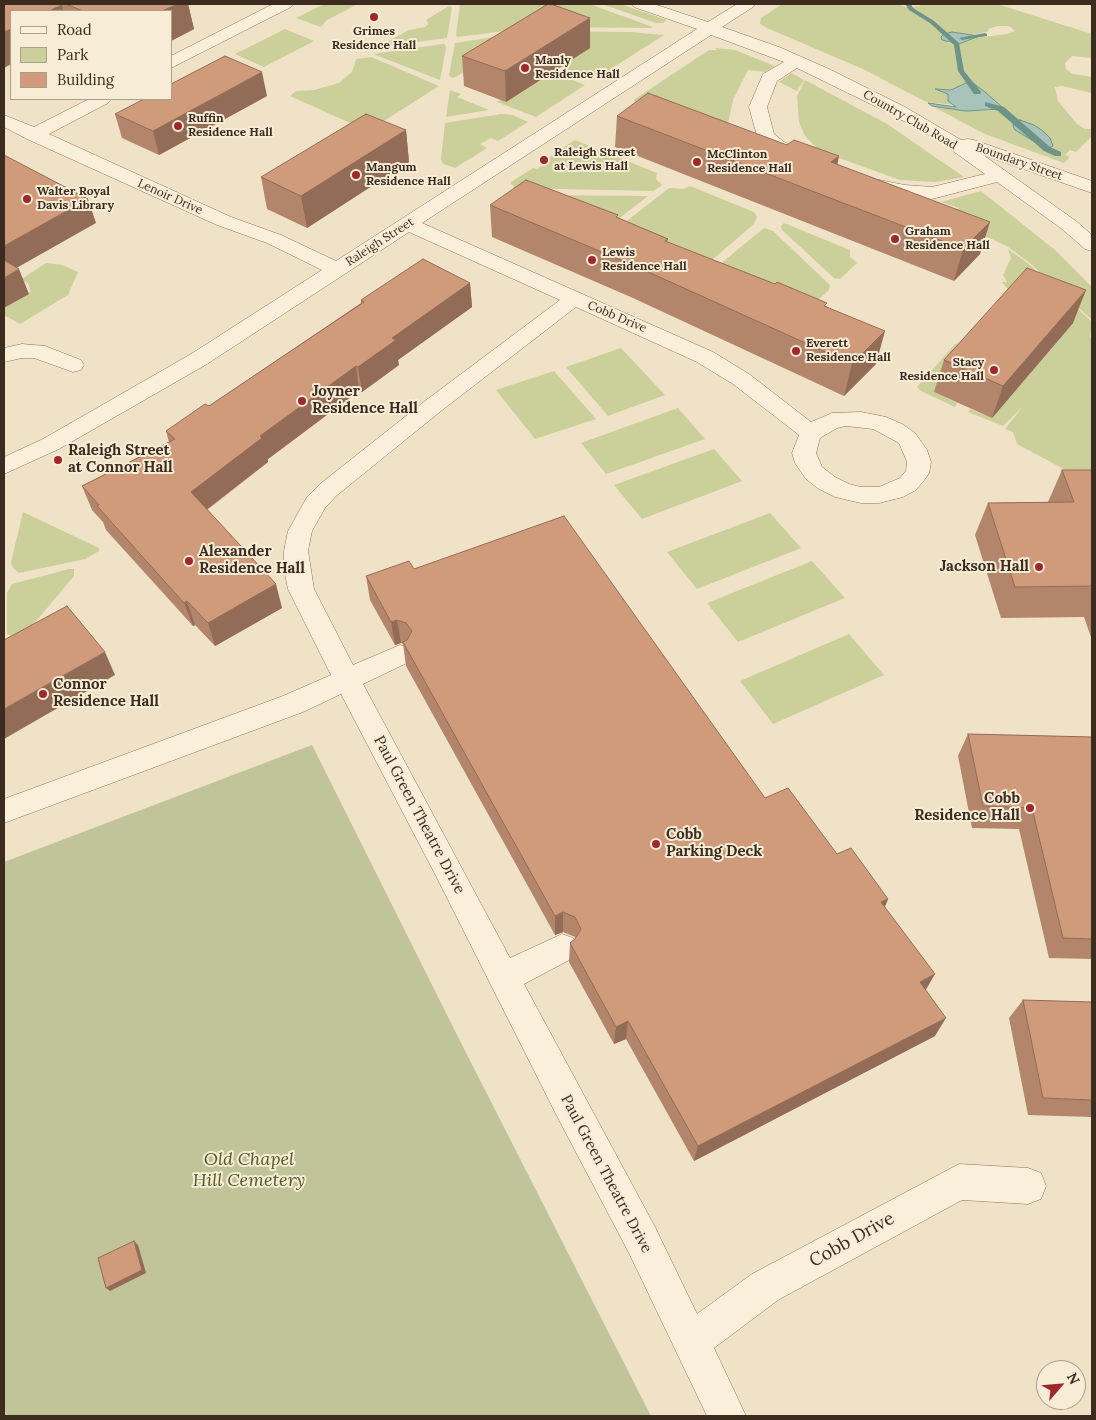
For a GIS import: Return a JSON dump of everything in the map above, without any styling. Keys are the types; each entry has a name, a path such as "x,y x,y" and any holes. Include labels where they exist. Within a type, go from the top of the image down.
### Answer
{"street":[{"path":"172,62 285,4"},
{"name":"Country Club Road","path":"640,4 797,61 866,94 945,137 1047,210 1092,245"},
{"name":"Raleigh Street","path":"4,466 50,444 199,359 747,4"},
{"path":"797,61 769,78 763,89 758,107 766,136 778,146 814,162"},
{"path":"33,134 100,100"},
{"name":"Lenoir Drive","path":"4,120 224,221 274,239 338,270"},
{"name":"Boundary Street","path":"945,137 1084,184"},
{"path":"1047,210 1084,184 1092,165"},
{"path":"859,180 905,192 932,193 1000,176"},
{"name":"Cobb Drive","path":"408,224 705,357 741,379 811,433"},
{"name":"Paul Green Theatre Drive","path":"574,299 433,406 328,490 316,503 300,531 296,551 296,569 312,613 346,680 505,977 692,1341 727,1416"},
{"path":"4,355 22,351 37,351 73,366"},
{"path":"861,419 878,422 894,429 907,438 916,450 919,462 916,473 908,484 895,491 879,495 861,495 843,491 827,483 814,473 807,463 804,453 806,442 811,433 820,426 839,420 861,419"},
{"path":"4,811 293,704 400,656"},
{"path":"505,977 562,948"},
{"name":"Cobb Drive","path":"692,1341 765,1287 959,1182 1028,1186"}],"green space":[{"path":"324,4 358,4 327,20 321,27 296,18"},
{"path":"460,4 589,4 653,27 536,27 457,37"},
{"path":"602,4 620,4 667,20 663,23 656,23"},
{"path":"782,4 898,4 906,7 920,6 920,4 997,4 1092,34 1092,58 1072,56 1065,63 1066,69 1073,74 1092,77 1092,93 1062,86 1055,87 1058,101 1077,124 1085,129 1092,129 1092,136 1076,152 1070,150 1065,155 1070,157 1064,163 985,134 932,106 971,111 998,110 1002,107 997,103 954,88 952,90 936,89 948,94 947,98 955,105 926,102 865,70 767,28 760,24 761,18","holes":["998,26 1009,26 1015,31 1007,34 976,38 959,44 948,43 946,33 973,35 989,31 988,29"]},
{"path":"449,6 452,7 447,38 378,47 409,30 425,27 428,24 426,20"},
{"path":"285,29 314,41 264,67 235,54"},
{"path":"543,31 630,32 664,35 595,79 561,67 589,48"},
{"path":"513,34 456,77 452,78 449,75 455,43"},
{"path":"445,44 446,48 440,80 373,54"},
{"path":"715,48 735,50 775,66 765,72 748,70 733,100 727,128 634,101 709,50 717,50"},
{"path":"371,57 439,86 368,131 290,96 296,91 314,90 339,83 352,72 356,59"},
{"path":"552,72 585,85 536,117 497,102"},
{"path":"791,73 804,80 797,91 779,82"},
{"path":"805,80 887,124 964,177 935,182 900,180 820,151 805,136 799,122 797,96"},
{"path":"450,90 461,94 457,97 489,110 446,117"},
{"path":"501,114 513,115 528,122 498,141 491,138 480,144 487,148 455,168 443,164 441,159 445,123"},
{"path":"575,140 657,173 656,179 662,185 654,191 513,188 514,186 511,182 533,168 537,169 548,162 545,160"},
{"path":"690,186 754,212 757,217 754,224 699,271 619,227 669,188 683,189"},
{"path":"981,191 1055,250 1092,287 1092,320 1031,264 1008,247 992,239 945,222 959,208 941,202"},
{"path":"530,195 648,196 612,224"},
{"path":"784,223 850,250 850,257 857,263 840,279 834,278 782,230 781,226"},
{"path":"764,228 773,231 830,285 829,290 810,307 708,274"},
{"path":"1008,249 1030,265 1092,322 1090,337 1092,338 1092,484 1017,444 1013,432 1005,429 1023,406 1003,426 968,412 970,409 992,418 1011,293 1002,282 1007,282 1003,275 1011,258"},
{"path":"46,263 62,265 78,272 68,295 20,324 4,315 4,308 31,292 28,283 20,280"},
{"path":"962,343 934,392 957,403 955,407 921,391 917,387 955,344"},
{"path":"621,348 665,395 608,416 566,367"},
{"path":"554,371 596,419 535,439 496,390"},
{"path":"678,408 705,439 606,474 581,443"},
{"path":"714,449 742,481 642,519 614,485"},
{"path":"23,512 99,548 99,551 85,559 19,573 13,568 11,562"},
{"path":"770,513 801,548 697,589 667,552"},
{"path":"812,561 845,598 738,642 707,603"},
{"path":"74,569 74,576 27,632 14,637 7,634 7,593 12,584"},
{"path":"849,634 884,675 773,724 740,681"},
{"name":"Old Chapel Hill Cemetery","path":"312,745 651,1416 4,1416 4,862"}],"water":[{"path":"952,32 977,37 959,44 942,40 941,37 944,34"},
{"path":"968,82 973,83 985,92 1002,107 1001,109 966,111 932,106 928,103 956,107 948,101 948,94 935,89 951,90"},
{"path":"1020,120 1034,125 1043,131 1050,138 1053,146 1045,148 1015,130 1013,126 1014,121"}],"building":[{"path":"4,4 62,5 51,10 10,10 10,29 4,32"},
{"path":"66,4 178,4 164,10 81,10"},
{"path":"548,4 590,18 505,71 462,56"},
{"path":"225,56 262,72 153,131 115,114 142,100 172,100 172,83"},
{"path":"648,93 787,145 794,140 839,156 831,162 990,222 963,249 617,116"},
{"path":"366,114 406,130 301,196 261,177"},
{"name":"Walter Royal Davis Library","path":"4,155 88,199 4,246"},
{"path":"526,180 618,215 616,217 668,239 665,241 775,284 777,282 827,303 824,306 885,331 852,364 635,266 490,205"},
{"path":"423,259 470,283 392,338 396,340 358,367 356,366 260,436 262,438 191,492 276,584 208,623 187,601 184,603 97,506 99,505 82,486 175,439 166,431 205,404 209,406 364,302 361,300"},
{"path":"4,260 19,269 4,278"},
{"path":"1027,268 1086,290 1003,386 944,360"},
{"path":"1062,470 1092,470 1092,586 1015,587 988,503 1074,502"},
{"name":"Cobb Parking Deck","path":"564,516 765,798 788,788 837,854 851,848 888,899 881,902 935,974 920,982 946,1018 698,1146 628,1021 616,1027 570,943 581,929 575,917 563,912 555,916 403,642 407,640 412,631 406,623 397,620 391,622 366,576 409,561 414,569"},
{"path":"67,606 105,652 4,709 4,640"},
{"path":"968,734 1092,737 1092,939 1063,938 1032,808 983,806"},
{"path":"1023,1000 1092,1002 1092,1100 1043,1098"},
{"path":"134,1241 142,1270 106,1288 98,1258"}],"waterway":[{"path":"908,4 911,9 932,22 957,44 961,71 977,92"},
{"path":"962,38 985,35"},
{"path":"988,104 1001,109 1047,149 1058,154"}],"place":[{"name":"Grimes Residence Hall","path":"374,17"},
{"name":"Manly Residence Hall","path":"525,68"},
{"name":"Ruffin Residence Hall","path":"178,126"},
{"name":"Raleigh Street at Lewis Hall","path":"544,160"},
{"name":"McClinton Residence Hall","path":"697,162"},
{"name":"Mangum Residence Hall","path":"356,175"},
{"name":"Walter Royal Davis Library","path":"27,199"},
{"name":"Graham Residence Hall","path":"895,239"},
{"name":"Lewis Residence Hall","path":"592,260"},
{"name":"Everett Residence Hall","path":"796,351"},
{"name":"Stacy Residence Hall","path":"994,370"},
{"name":"Joyner Residence Hall","path":"302,401"},
{"name":"Raleigh Street at Connor Hall","path":"58,460"},
{"name":"Alexander Residence Hall","path":"189,561"},
{"name":"Jackson Hall","path":"1039,567"},
{"name":"Connor Residence Hall","path":"43,694"},
{"name":"Cobb Residence Hall","path":"1030,808"},
{"name":"Cobb Parking Deck","path":"656,844"}]}
